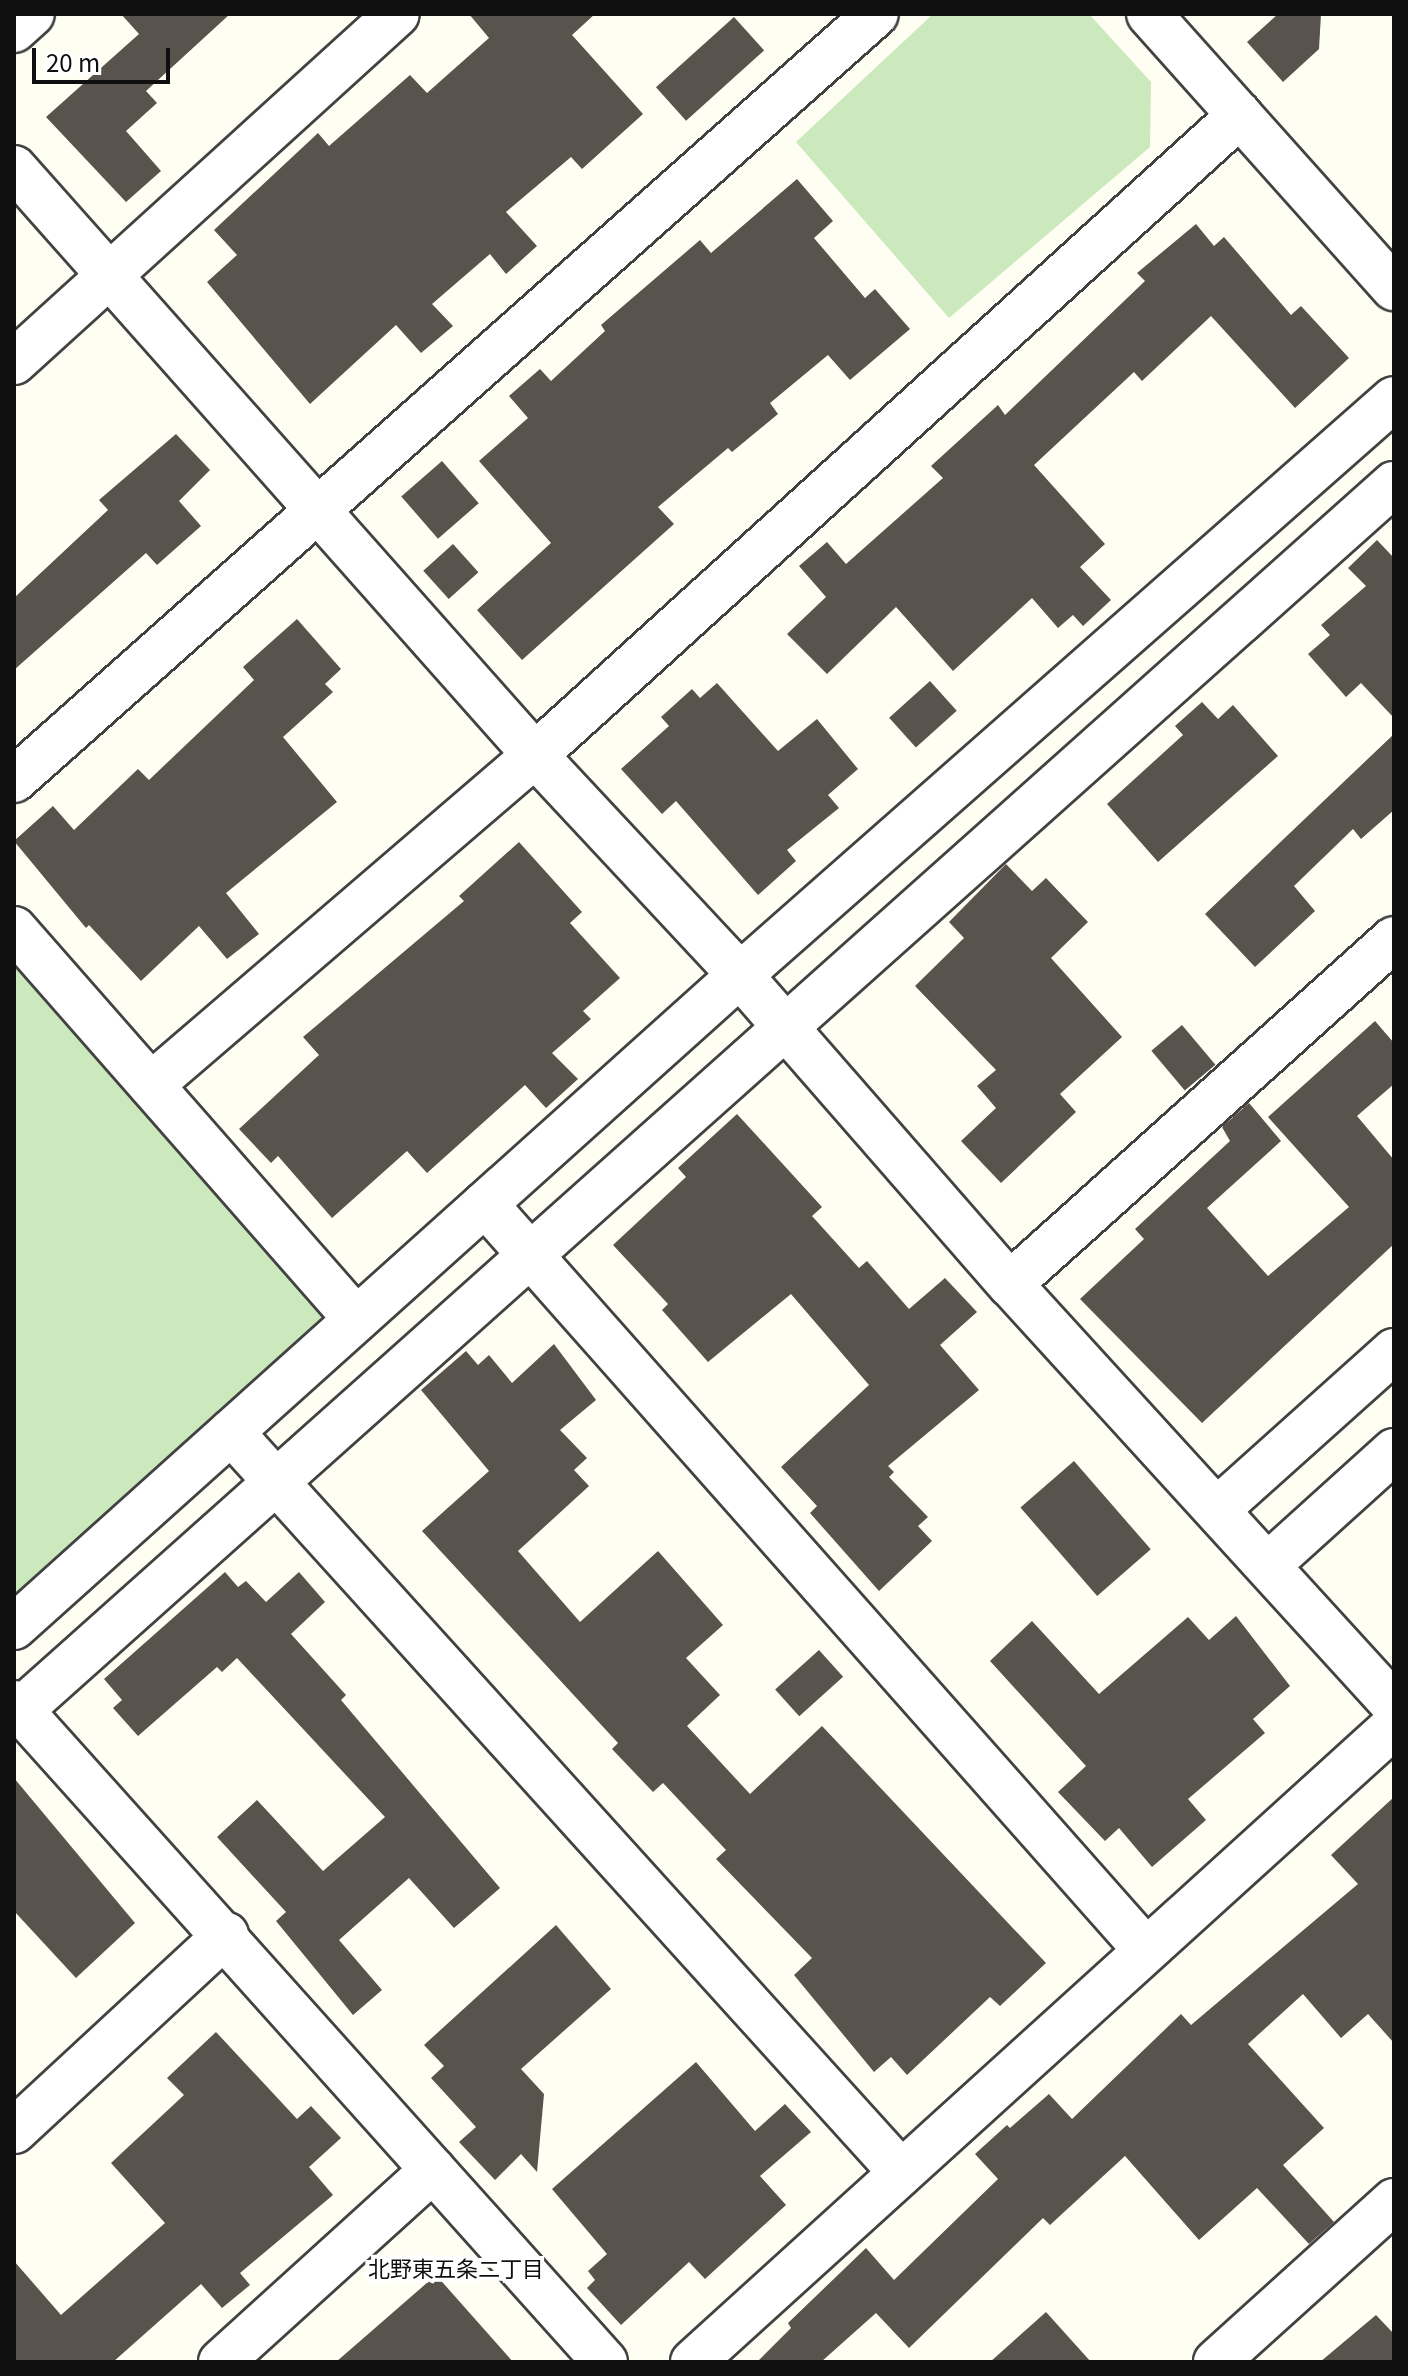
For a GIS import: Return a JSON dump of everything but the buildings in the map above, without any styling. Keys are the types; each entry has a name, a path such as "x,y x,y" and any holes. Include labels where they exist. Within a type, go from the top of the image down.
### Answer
{"street":[{"path":"14,30 32,14"},
{"path":"14,362 397,14"},
{"path":"14,780 321,513 876,14"},
{"path":"1149,14 1394,288"},
{"path":"151,1085 535,755 1240,115"},
{"path":"14,168 535,755 740,975 1010,1284 1219,1508 1394,1705"},
{"path":"14,1627 740,975 1394,399"},
{"path":"605,2362 226,1935 16,1710 274,1484 1394,484"},
{"path":"14,929 356,1319"},
{"path":"1010,1284 1394,939"},
{"path":"485,1204 1145,1949"},
{"path":"1219,1508 1394,1351"},
{"path":"231,1432 274,1484 899,2170"},
{"path":"1268,1565 1394,1451"},
{"path":"693,2362 899,2170 1394,1726"},
{"path":"14,2131 226,1935"},
{"path":"221,2362 433,2170"},
{"path":"1216,2362 1394,2201"}],"green space":[{"path":"933,14 1089,14 1151,82 1150,147 949,318 796,142"},
{"path":"14,955 328,1313 14,1595"}],"district":[{"name":"北野東五条二丁目","path":"456,2268"}]}
